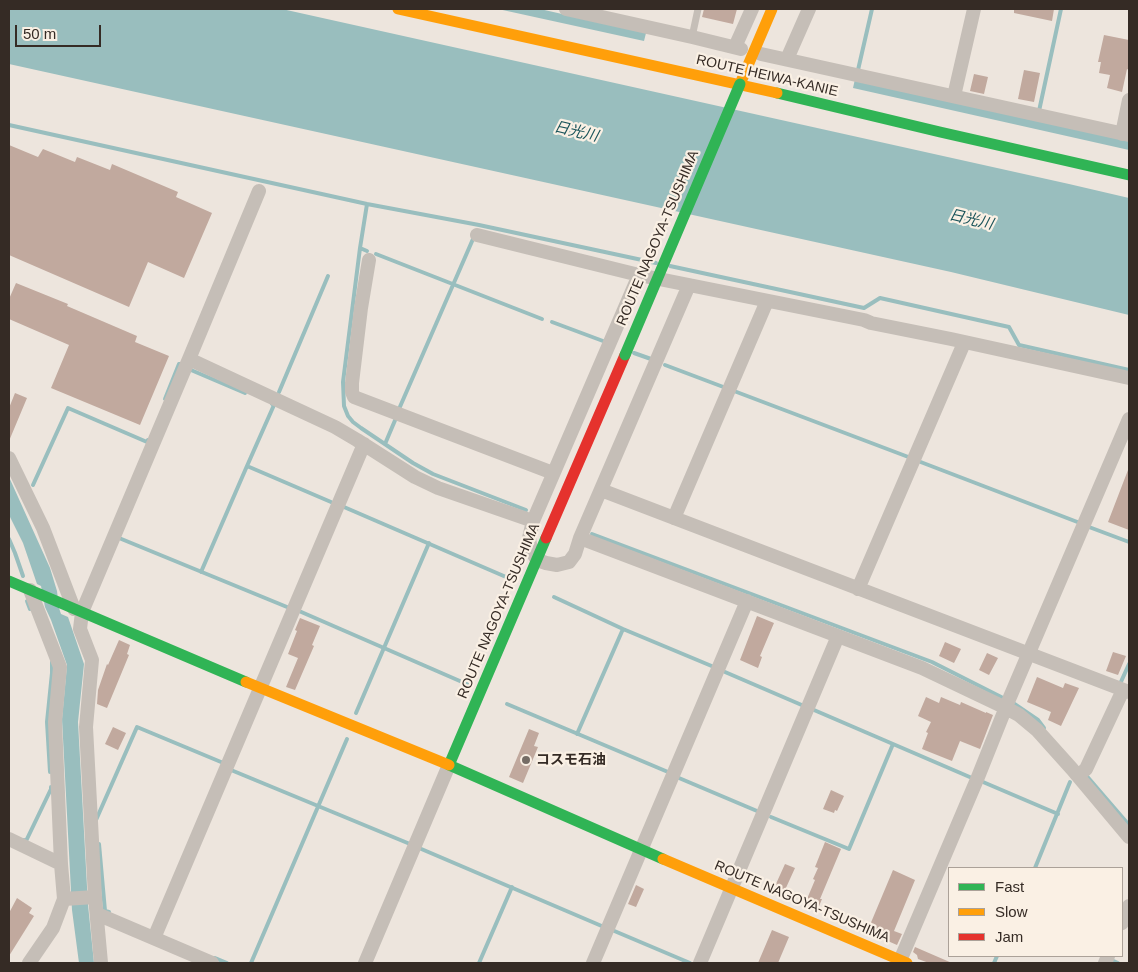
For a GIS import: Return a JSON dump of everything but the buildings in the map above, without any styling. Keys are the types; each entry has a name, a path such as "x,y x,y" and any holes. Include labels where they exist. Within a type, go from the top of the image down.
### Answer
{"main road":[{"name":"ROUTE HEIWA-KANIE","path":"398,9 740,84 1129,175"},
{"name":"ROUTE NAGOYA-TSUSHIMA","path":"772,9 449,765 902,962"},
{"path":"9,581 260,688 449,765"}],"street":[{"path":"566,9 738,48 752,9"},
{"path":"787,59 809,9"},
{"path":"954,96 974,9"},
{"path":"762,54 1125,135 1129,100"},
{"path":"74,609 189,359 259,191"},
{"path":"476,235 639,275 864,320 1129,378"},
{"path":"369,260 352,384 354,397 553,474"},
{"path":"639,275 533,521 529,538 531,550 537,560 558,566 569,562 575,554 580,538 689,285"},
{"path":"674,518 767,301"},
{"path":"858,589 964,343"},
{"path":"189,359 335,427 415,477 438,488 533,521"},
{"path":"902,962 1008,702 1129,419"},
{"path":"154,938 364,444"},
{"path":"9,458 42,528 92,660 86,727 93,897 97,914 101,963"},
{"path":"601,490 1126,691 1082,772"},
{"path":"580,538 1008,702 1019,715 1082,772 1129,837"},
{"path":"29,963 52,928 66,899 61,864 55,722 60,666 34,591"},
{"path":"593,963 747,601"},
{"path":"700,963 838,636"},
{"path":"365,963 449,765"},
{"path":"9,839 61,864"},
{"path":"66,899 93,897"},
{"path":"1123,921 1129,906"},
{"path":"97,914 212,963"}],"lane":[{"path":"692,37 698,9"}],"water":[{"name":"日光川","path":"9,9 282,9 1129,198 1129,315 951,272 9,64"},
{"path":"498,9 540,9 646,33 644,41"},
{"path":"855,79 1129,141 1129,150 853,88"},
{"path":"9,477 50,568 61,614 68,617 84,664 78,722 88,905 94,963 79,963 72,910 62,719 67,665 45,607 41,586 37,584 23,543 9,515"}],"waterway":[{"path":"858,70 872,9"},
{"path":"1039,111 1061,9"},
{"path":"9,125 367,204 479,225 656,263"},
{"path":"367,204 343,382 344,406 348,416 361,428 433,474 526,510"},
{"path":"399,409 473,239"},
{"path":"360,248 367,251"},
{"path":"376,254 542,319"},
{"path":"670,266 864,308 880,298 1009,327 1019,345 1129,370"},
{"path":"279,392 328,276"},
{"path":"552,322 603,341"},
{"path":"634,353 651,359"},
{"path":"165,399 179,364 182,365"},
{"path":"665,365 726,388"},
{"path":"191,370 245,393"},
{"path":"734,391 911,458"},
{"path":"272,404 274,405 247,466 331,502"},
{"path":"33,485 68,408 147,442 148,440"},
{"path":"385,444 396,418"},
{"path":"918,461 1080,523"},
{"path":"201,572 247,466"},
{"path":"344,507 513,580"},
{"path":"1089,527 1129,542"},
{"path":"592,534 932,662 1013,703 1038,720 1044,728"},
{"path":"119,538 287,607"},
{"path":"9,539 23,576"},
{"path":"356,713 429,543"},
{"path":"554,597 623,629 714,667"},
{"path":"27,601 30,609"},
{"path":"299,611 469,685"},
{"path":"577,734 623,629"},
{"path":"50,772 47,722 52,662"},
{"path":"1120,684 1129,664"},
{"path":"725,672 804,706"},
{"path":"507,704 668,772"},
{"path":"814,710 972,778"},
{"path":"96,820 137,727 221,762"},
{"path":"251,963 347,739"},
{"path":"771,817 849,849 893,744"},
{"path":"231,770 410,844"},
{"path":"1085,774 1129,825"},
{"path":"679,778 757,811"},
{"path":"983,782 1058,814"},
{"path":"1035,867 1070,782"},
{"path":"24,840 26,841 51,787"},
{"path":"99,844 105,911 109,912"},
{"path":"419,848 604,927"},
{"path":"479,963 512,887"},
{"path":"612,930 690,963"},
{"path":"994,963 997,957"},
{"path":"215,958 227,963"},
{"path":"1109,959 1118,963"}],"traffic: fast":[{"path":"625,355 740,84"},
{"path":"777,93 1129,175"},
{"path":"546,538 449,765 663,859"},
{"path":"9,581 246,682"}],"traffic: slow":[{"path":"398,9 777,93"},
{"path":"740,84 772,9"},
{"path":"246,682 449,765"},
{"path":"663,859 907,963"}],"traffic: jam":[{"path":"546,538 625,355"}],"place":[{"name":"コスモ石油","path":"526,760"}]}
